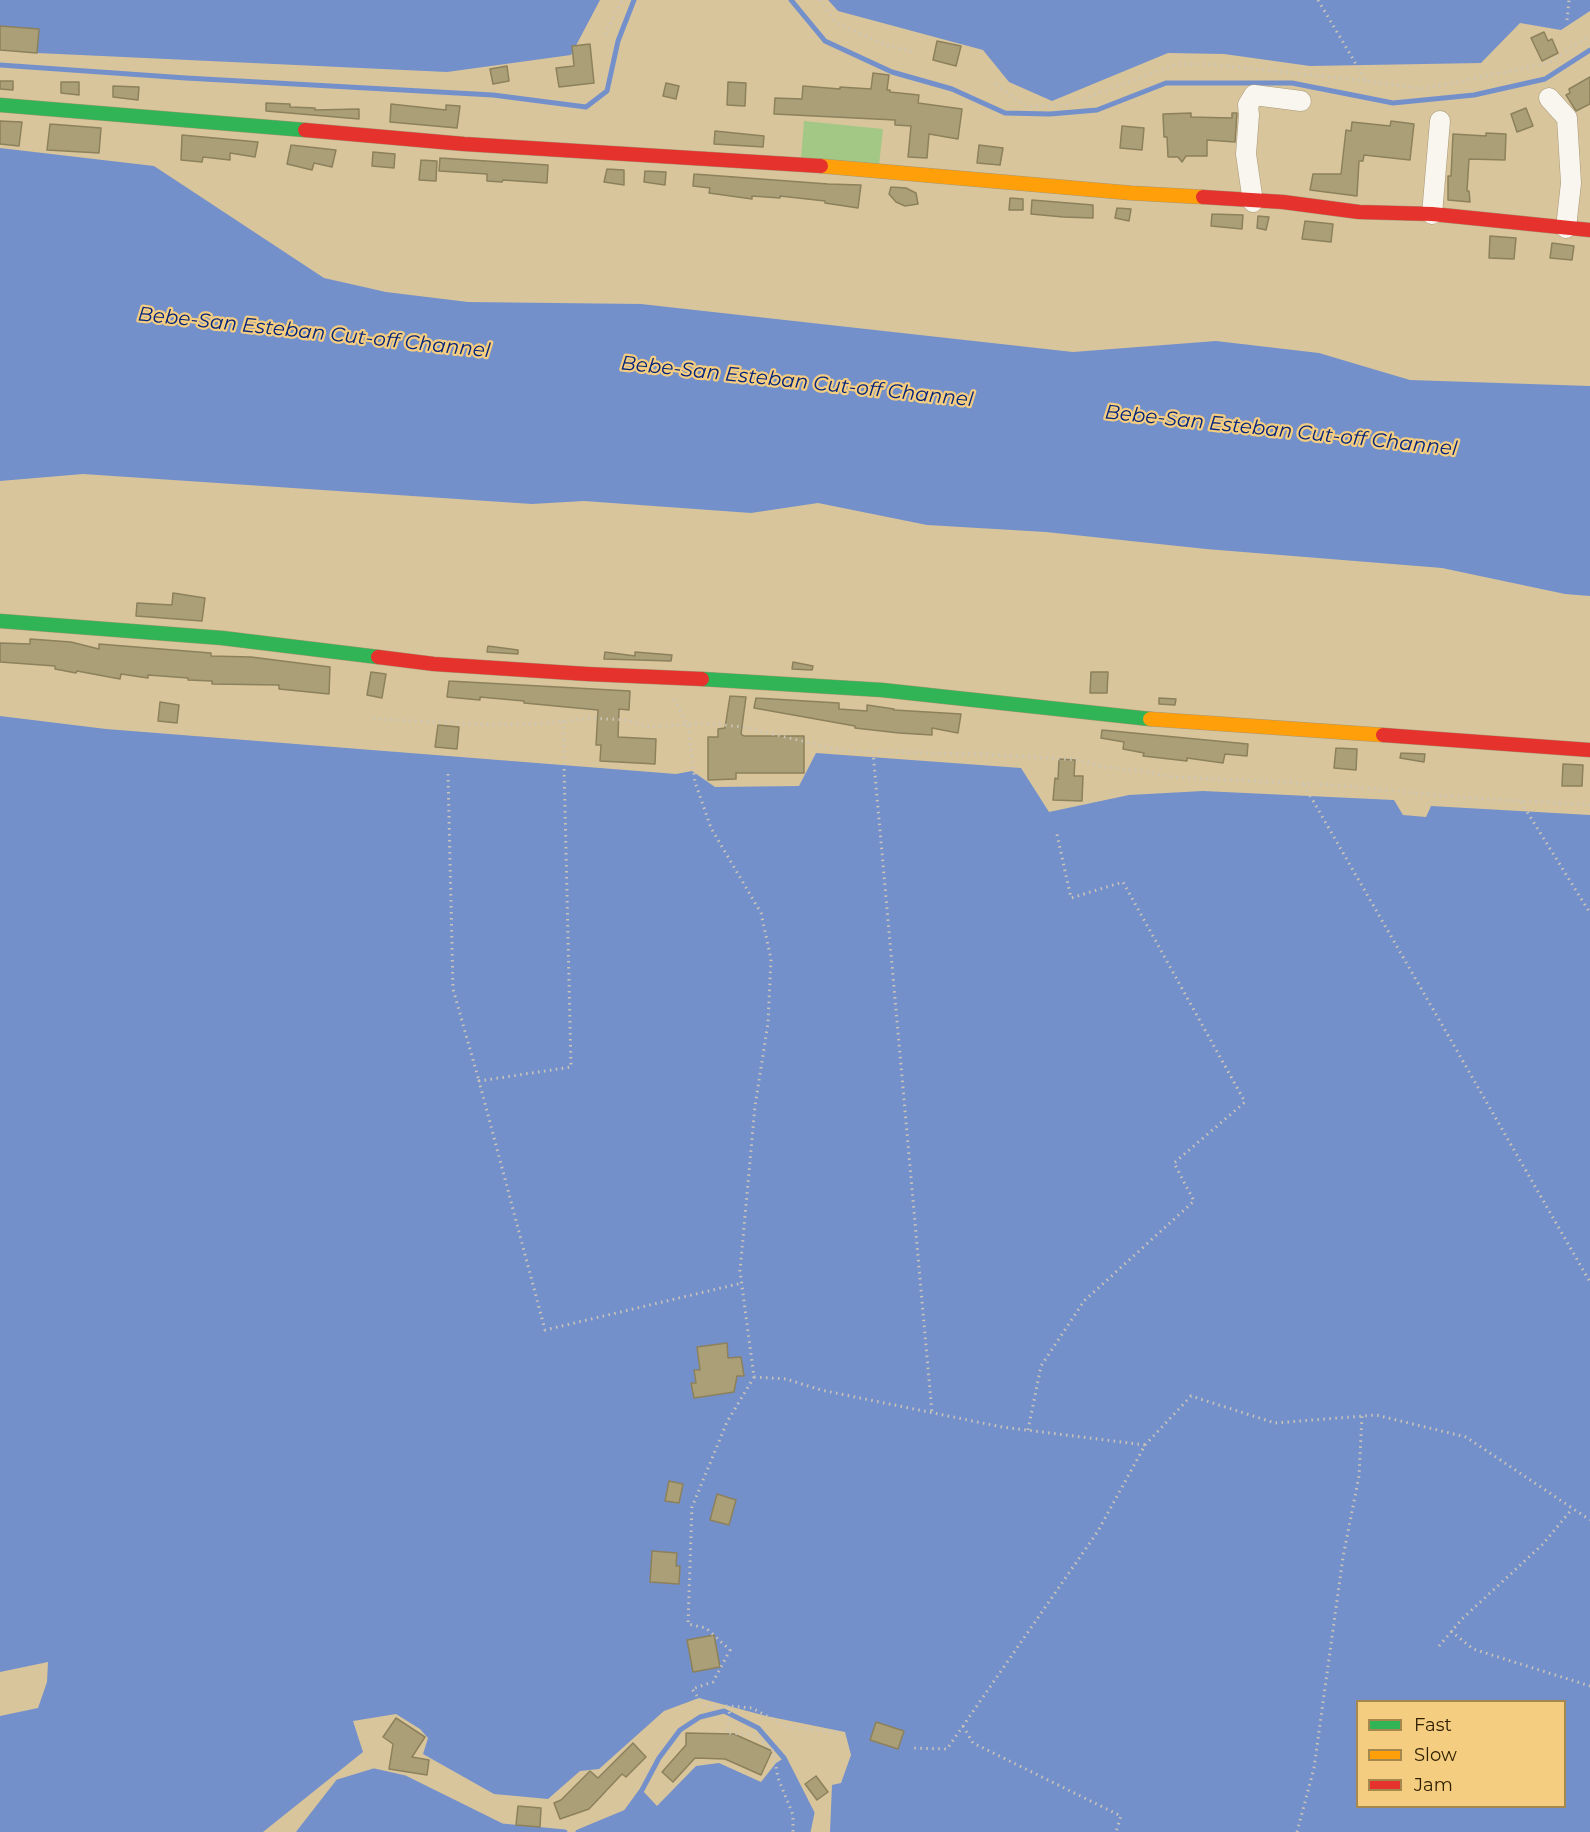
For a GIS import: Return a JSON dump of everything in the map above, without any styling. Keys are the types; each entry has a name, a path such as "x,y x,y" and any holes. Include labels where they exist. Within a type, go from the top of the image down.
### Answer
{"street":[{"path":"1253,202 1246,154 1248,105 1254,95 1301,101"},
{"path":"1549,98 1567,118 1571,183 1566,228"},
{"path":"0,105 464,144 880,170 1119,192 1253,202 1283,202 1359,212 1432,214 1590,230"},
{"path":"1432,214 1440,121"},
{"path":"0,621 222,638 434,664 882,690 1148,719 1590,750"}],"path":[{"path":"605,35 622,0"},
{"path":"820,0 836,23 888,46 915,52"},
{"path":"1318,0 1366,81"},
{"path":"1567,20 1569,0"},
{"path":"996,84 1026,107 1067,105 1177,64 1209,64 1424,89 1548,63 1590,35"},
{"path":"661,676 688,725 695,782 711,828 761,913 771,959 768,1023 755,1106 741,1271 754,1377 728,1422 692,1507 688,1624 706,1628 730,1650 713,1682 692,1689 705,1707 752,1708 787,1727 838,1732"},
{"path":"373,719 495,724 591,718 626,720 649,727 705,723 743,727 844,751 981,754 1080,760 1102,767 1137,770 1173,777 1590,805"},
{"path":"479,1081 571,1067 563,721"},
{"path":"873,752 932,1413"},
{"path":"448,774 453,989 545,1330 742,1283"},
{"path":"1304,784 1590,1282"},
{"path":"1521,802 1590,913"},
{"path":"1028,1430 1041,1366 1084,1301 1194,1202 1174,1163 1245,1102 1123,882 1071,897 1056,830"},
{"path":"754,1377 786,1379 821,1390 1002,1427 1145,1445"},
{"path":"910,1748 947,1749 1098,1531 1145,1445 1191,1396 1275,1423 1376,1415 1466,1437 1590,1520"},
{"path":"1297,1832 1314,1768 1343,1557 1359,1476 1362,1416"},
{"path":"1439,1646 1462,1619 1543,1544 1572,1509"},
{"path":"1452,1631 1473,1649 1590,1686"},
{"path":"728,1706 730,1716 728,1733 755,1735 773,1751 778,1778 793,1815 793,1832"},
{"path":"963,1726 973,1743 1121,1816 1116,1832"}],"green space":[{"path":"804,121 883,129 879,165 801,158"}],"water":[{"path":"0,0 600,0 571,55 447,72 37,53 0,48"},
{"path":"828,0 1590,0 1590,11 1561,30 1520,23 1481,63 1310,66 1224,54 1168,53 1052,101 1009,82 983,50 838,11"},
{"name":"Bebe-San Esteban Cut-off Channel","path":"0,148 154,166 324,278 386,292 468,302 641,304 1073,352 1216,341 1319,353 1410,380 1590,386 1590,596 1565,594 1442,568 1206,549 1046,532 927,525 818,503 751,513 584,501 532,504 83,474 0,481"},
{"path":"0,716 106,729 676,774 692,771 715,787 799,786 816,753 1021,768 1049,812 1129,795 1203,791 1394,800 1403,815 1426,817 1431,806 1590,815 1590,1832 830,1832 832,1785 841,1783 851,1755 845,1732 766,1716 699,1698 664,1711 599,1769 580,1771 548,1799 494,1794 423,1754 428,1738 420,1729 396,1714 353,1721 363,1752 263,1832 0,1832 0,1716 38,1708 47,1682 48,1662 0,1672"},
{"path":"784,1758 812,1813 808,1832 578,1832 626,1812 642,1790 657,1806 696,1766 719,1763 761,1782 776,1763"},
{"path":"374,1771 405,1778 502,1826 565,1832 299,1832 338,1782"}],"building":[{"path":"0,26 39,29 37,53 0,50"},
{"path":"1544,32 1548,41 1552,39 1558,53 1542,61 1531,38"},
{"path":"937,41 961,46 956,66 933,60"},
{"path":"590,44 594,83 559,87 556,68 574,66 572,46"},
{"path":"507,66 509,81 493,84 490,69"},
{"path":"873,73 889,75 887,90 890,92 919,95 918,103 962,109 958,139 929,134 927,158 908,157 911,126 895,125 895,120 774,114 775,98 802,99 803,86 871,89"},
{"path":"1590,77 1590,104 1576,111 1566,95 1570,93 1569,89"},
{"path":"0,81 13,81 13,90 0,89"},
{"path":"61,82 79,82 79,95 61,93"},
{"path":"728,82 746,83 745,106 727,105"},
{"path":"666,83 679,86 676,99 663,96"},
{"path":"113,86 139,87 138,100 113,97"},
{"path":"266,103 290,104 290,107 315,108 315,110 359,109 359,119 266,111"},
{"path":"391,104 446,110 446,105 460,106 457,128 390,122"},
{"path":"1526,108 1533,126 1517,132 1511,114"},
{"path":"1191,113 1191,117 1232,118 1232,113 1237,113 1235,142 1207,140 1207,156 1186,156 1182,162 1178,157 1168,157 1163,114"},
{"path":"0,121 22,122 19,146 0,144"},
{"path":"1391,121 1414,124 1410,160 1364,155 1363,161 1359,161 1357,196 1310,190 1313,174 1341,174 1346,130 1351,131 1352,122 1390,126"},
{"path":"50,124 101,128 99,153 47,150"},
{"path":"1122,126 1144,128 1142,150 1120,148"},
{"path":"715,131 764,136 763,147 714,144"},
{"path":"1486,133 1506,134 1505,160 1469,159 1467,191 1469,191 1470,202 1448,200 1448,176 1451,176 1453,134 1486,136"},
{"path":"182,135 258,142 255,157 230,153 230,160 203,157 202,162 181,160"},
{"path":"291,145 336,150 332,167 314,163 312,170 287,164"},
{"path":"979,145 1003,148 1000,165 977,163"},
{"path":"373,152 395,154 394,168 372,166"},
{"path":"440,158 548,165 547,183 487,181 487,174 439,171"},
{"path":"421,160 437,161 436,181 419,180"},
{"path":"607,169 624,170 624,185 604,182"},
{"path":"645,171 666,172 665,185 644,182"},
{"path":"694,174 861,185 858,208 825,203 825,201 780,196 780,198 752,196 752,199 709,193 710,188 693,186"},
{"path":"891,187 906,188 916,193 918,204 905,206 896,202 889,194"},
{"path":"1010,198 1023,199 1023,210 1009,210"},
{"path":"1032,200 1093,205 1093,218 1031,214"},
{"path":"1117,208 1131,209 1129,221 1115,218"},
{"path":"1212,214 1243,215 1242,229 1211,226"},
{"path":"1258,216 1269,217 1266,230 1257,228"},
{"path":"1305,221 1333,224 1331,242 1302,239"},
{"path":"1490,236 1516,238 1514,259 1489,258"},
{"path":"1552,243 1574,246 1572,260 1550,258"},
{"path":"173,593 205,598 202,621 136,616 137,603 172,605"},
{"path":"30,639 71,642 99,649 99,644 211,653 211,656 251,657 330,667 329,694 279,689 279,685 212,684 212,681 148,675 148,678 121,674 120,679 55,669 55,666 0,662 0,643 30,644"},
{"path":"488,646 518,650 518,654 487,652"},
{"path":"605,652 635,656 635,652 672,655 671,661 604,659"},
{"path":"793,662 813,666 812,670 792,669"},
{"path":"371,672 386,674 382,698 367,695"},
{"path":"1091,672 1108,672 1107,693 1090,693"},
{"path":"449,681 630,691 629,710 619,709 618,737 656,739 655,764 600,761 601,745 596,745 598,710 480,697 480,700 447,697"},
{"path":"730,696 746,697 741,734 744,736 804,736 804,773 736,773 736,779 708,780 708,737 718,737 718,729 725,728"},
{"path":"756,698 839,703 839,709 867,711 867,705 894,710 961,714 958,733 932,728 932,735 899,733 855,728 855,726 754,708"},
{"path":"1159,698 1176,699 1175,705 1159,704"},
{"path":"160,702 179,705 177,723 158,721"},
{"path":"438,725 459,727 457,749 435,747"},
{"path":"1102,730 1248,744 1247,756 1225,754 1223,763 1187,758 1187,761 1143,756 1144,753 1123,749 1124,742 1101,738"},
{"path":"1336,748 1357,749 1356,770 1334,768"},
{"path":"1401,753 1425,754 1424,762 1400,758"},
{"path":"1059,759 1075,760 1074,776 1083,776 1082,801 1053,800 1055,778 1058,779"},
{"path":"1563,764 1583,765 1582,786 1562,786"},
{"path":"727,1343 728,1358 741,1357 744,1376 737,1376 734,1392 694,1398 691,1383 696,1383 694,1370 700,1370 697,1347"},
{"path":"669,1481 683,1484 679,1503 665,1501"},
{"path":"717,1494 736,1500 729,1525 710,1520"},
{"path":"652,1551 677,1553 676,1566 680,1566 679,1584 650,1582"},
{"path":"714,1635 720,1667 693,1672 687,1640"},
{"path":"396,1718 425,1737 412,1757 429,1760 427,1775 389,1769 393,1744 383,1737"},
{"path":"876,1722 904,1731 898,1749 870,1740"},
{"path":"686,1733 734,1734 772,1751 761,1775 725,1759 695,1758 673,1782 662,1772 686,1745"},
{"path":"633,1743 646,1757 626,1777 622,1774 589,1809 560,1819 554,1803 561,1800 590,1771 598,1778"},
{"path":"816,1776 828,1792 817,1800 805,1784"},
{"path":"518,1806 541,1808 540,1827 516,1825"}],"waterway":[{"path":"0,65 493,95 586,107 607,91 618,41 634,0"},
{"path":"791,0 825,41 892,72 952,89 1005,113 1050,114 1097,110 1166,83 1292,83 1393,103 1474,95 1545,79 1590,50"},
{"path":"578,1832 626,1812 642,1790 659,1758 680,1730 700,1717 724,1711 758,1728 784,1758 812,1813 808,1832"},
{"path":"299,1832 338,1782 374,1771 405,1778 502,1826 565,1832"}],"traffic: fast":[{"path":"0,105 305,130"},
{"path":"0,621 222,638 378,657"},
{"path":"702,679 882,690 1150,719"}],"traffic: slow":[{"path":"821,166 1131,193 1203,197"},
{"path":"1150,719 1383,735"}],"traffic: jam":[{"path":"305,130 464,144 821,166"},
{"path":"1203,197 1283,202 1359,212 1432,214 1590,230"},
{"path":"378,657 434,664 702,679"},
{"path":"1383,735 1590,750"}]}
